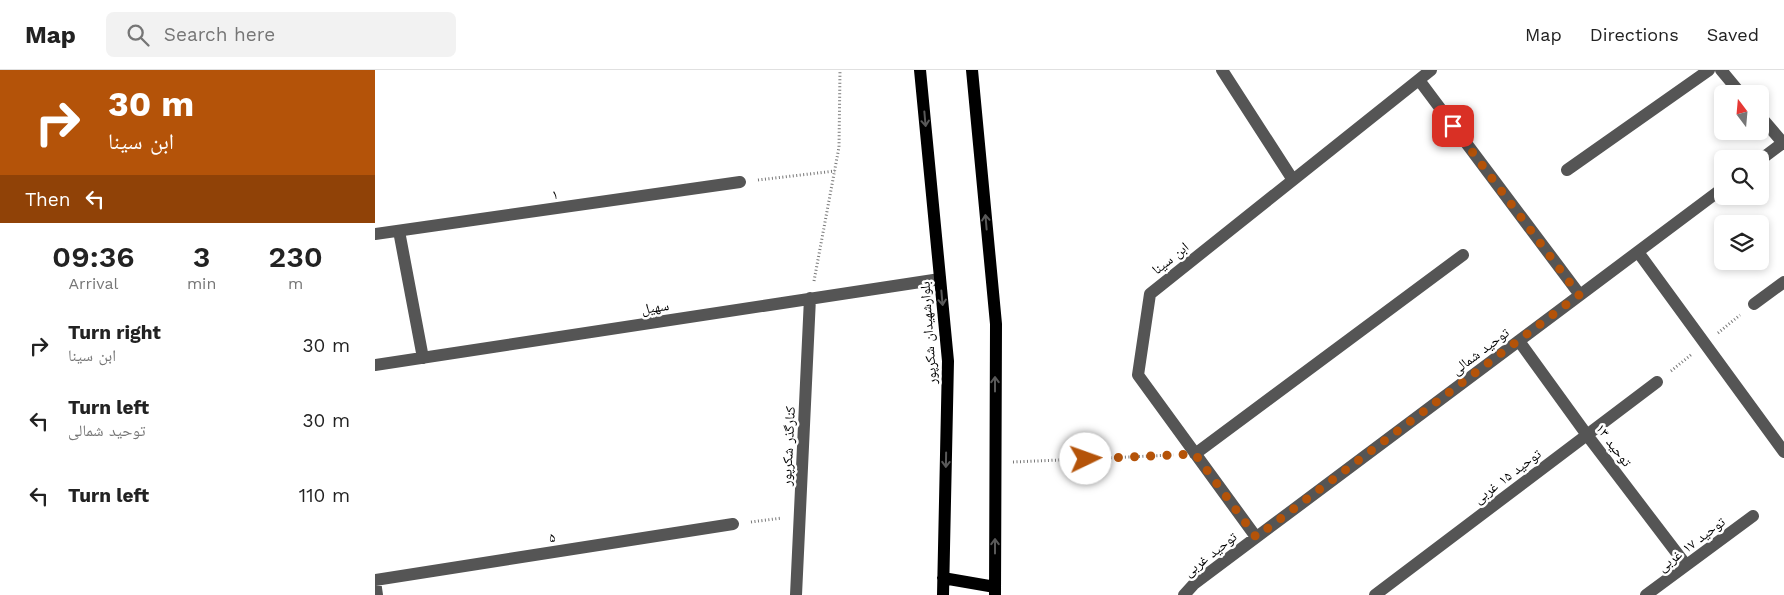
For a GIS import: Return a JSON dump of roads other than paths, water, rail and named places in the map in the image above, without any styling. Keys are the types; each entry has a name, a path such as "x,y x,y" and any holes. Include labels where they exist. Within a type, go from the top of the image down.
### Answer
{"main road":[{"name":"بلوارشهیدان شکرپور","path":"920,70 948,362 943,595"},
{"path":"943,578 995,591 995,324 972,70"}],"street":[{"path":"1223,70 1293,180"},
{"name":"ابن سینا","path":"1256,537 1138,375 1150,294 1431,70"},
{"path":"1567,170 1709,70"},
{"path":"1721,70 1734,85"},
{"path":"1419,80 1579,295"},
{"path":"1769,126 1784,143 1769,154"},
{"name":"۱","path":"375,234 740,182"},
{"name":"توحید شمالی","path":"1256,537 1714,195"},
{"path":"399,231 423,358"},
{"path":"1638,252 1784,452"},
{"path":"1195,454 1463,255"},
{"name":"سهیل","path":"375,365 940,278"},
{"path":"1754,304 1784,282"},
{"name":"کنارگذر شکرپور","path":"796,595 810,298"},
{"name":"توحید ۱۳","path":"1519,341 1686,565"},
{"name":"توحید ۱۵ غربی","path":"1375,595 1657,382"},
{"name":"توحید ۱۷ غربی","path":"1646,595 1753,516"},
{"name":"۵","path":"375,581 733,524"},
{"name":"توحید غربی","path":"1184,595 1194,584 1256,537"},
{"path":"375,581 377,595"}]}
